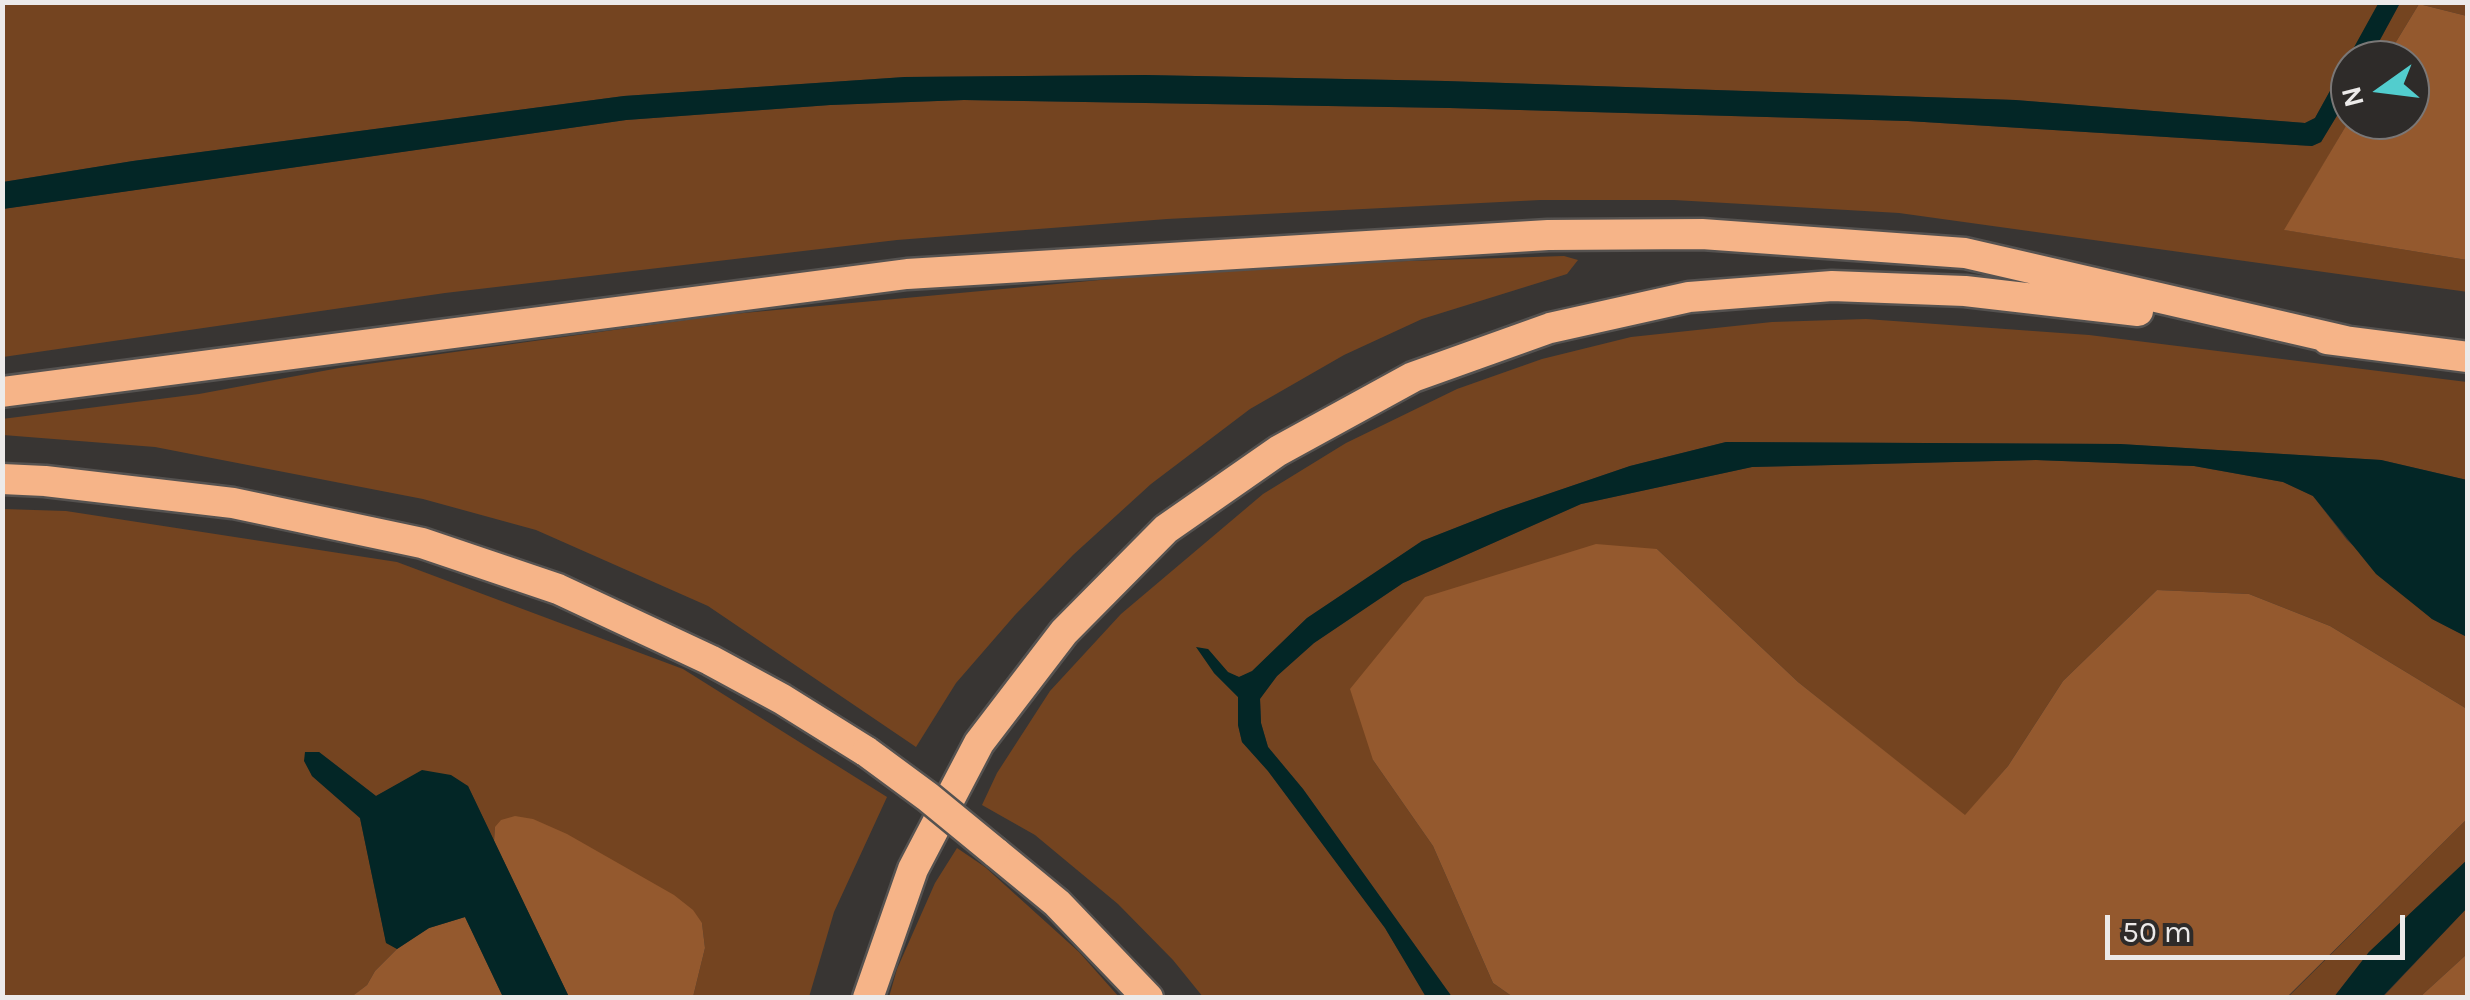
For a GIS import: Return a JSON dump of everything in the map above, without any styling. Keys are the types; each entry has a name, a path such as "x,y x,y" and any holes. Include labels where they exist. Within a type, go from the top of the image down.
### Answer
{"highway":[{"path":"2,392 907,274 1548,236 1702,234 1965,253 2346,342"},
{"path":"868,998 913,869 980,743 1064,632 1166,529 1278,451 1413,377 1550,328 1688,297 1832,286 1965,291 2104,306 2468,356"},
{"path":"2,479 45,480 233,503 422,543 558,589 710,660 782,698 867,752 928,796 1057,904 1148,998"}],"shaded area":[{"path":"3,3 2379,3 2358,40 2330,40 2330,91 2315,118 2305,123 2015,100 1445,81 1145,75 905,77 624,96 3,182"},
{"path":"2400,3 2467,3 2467,16 2419,4 2397,40 2380,40"},
{"path":"2419,4 2467,16 2467,260 2284,230 2338,140 2430,140 2430,40 2397,40"},
{"path":"964,100 1908,121 2312,146 2321,142 2330,127 2330,140 2338,140 2285,230 2467,260 2468,292 1899,213 1674,200 1540,200 1167,219 897,240 445,293 3,357 2,209 626,120"},
{"path":"1564,256 1578,260 1567,274 1422,319 1344,355 1250,409 1151,484 1015,615 956,683 916,747 708,606 536,530 423,499 155,447 3,435 2,419 199,394 339,368 722,315 1251,266"},
{"path":"1866,319 2089,335 2467,382 2467,480 2381,460 2120,444 1726,442 1630,466 1422,541 1307,618 1252,672 1239,677 1228,673 1208,649 1214,673 1238,697 1242,742 1385,928 1426,997 1203,997 1118,904 1035,835 982,805 997,773 1050,691 1121,614 1263,494 1346,443 1457,389 1542,359 1631,337 1772,322"},
{"path":"2036,460 2194,466 2283,482 2313,496 2347,540 2432,619 2467,637 2467,709 2330,626 2249,594 2157,590 2063,681 2008,766 1965,816 1798,682 1657,549 1373,760 1433,846 1493,983 1513,997 1452,997 1303,789 1268,747 1261,723 1260,698 1277,676 1314,643 1403,583 1581,504 1752,467"},
{"path":"3,509 66,511 397,562 683,669 887,797 834,912 809,997 693,997 705,948 702,923 495,827 494,841 468,786 422,771 376,796 319,752 305,752 312,776 360,818 386,942 397,949 367,985 353,996 3,998"},
{"path":"1596,544 1657,549 1798,682 1965,815 2008,766 2063,681 2157,590 2249,594 2330,626 2467,709 2467,819 2287,997 1513,997 1493,983 1433,846 1373,760 1350,689 1425,597"},
{"path":"515,816 533,819 567,834 674,895 693,910 702,923 705,948 693,997 569,997 494,841 495,827 501,820"},
{"path":"2467,819 2467,860 2369,952 2334,997 2287,998"},
{"path":"957,848 985,867 1079,952 1119,997 889,997 897,969 935,883"},
{"path":"2467,908 2467,954 2420,997 2382,998"},
{"path":"465,917 503,997 350,998 367,985 397,949 429,928"},
{"path":"2467,954 2467,997 2420,997"}],"water":[{"path":"2379,2 2400,3 2380,40 2358,40"},
{"path":"1145,75 1445,81 2015,100 2305,123 2315,118 2330,91 2330,127 2321,142 2312,146 1908,121 1450,108 964,100 830,105 626,120 3,209 3,182 133,161 624,96 905,77"},
{"path":"1726,442 2120,444 2381,460 2467,480 2467,637 2432,619 2376,574 2313,496 2283,482 2194,466 2036,460 1752,467 1581,504 1403,583 1314,643 1277,676 1260,699 1268,747 1303,789 1452,997 1426,997 1385,928 1242,742 1238,697 1196,647 1208,649 1228,672 1239,677 1252,671 1307,618 1422,541 1630,466"},
{"path":"305,752 319,752 376,796 422,770 451,775 468,786 569,997 503,997 465,917 429,928 397,949 386,943 360,818 312,776 304,761"},
{"path":"2467,860 2467,908 2382,997 2334,997 2369,952"}]}
